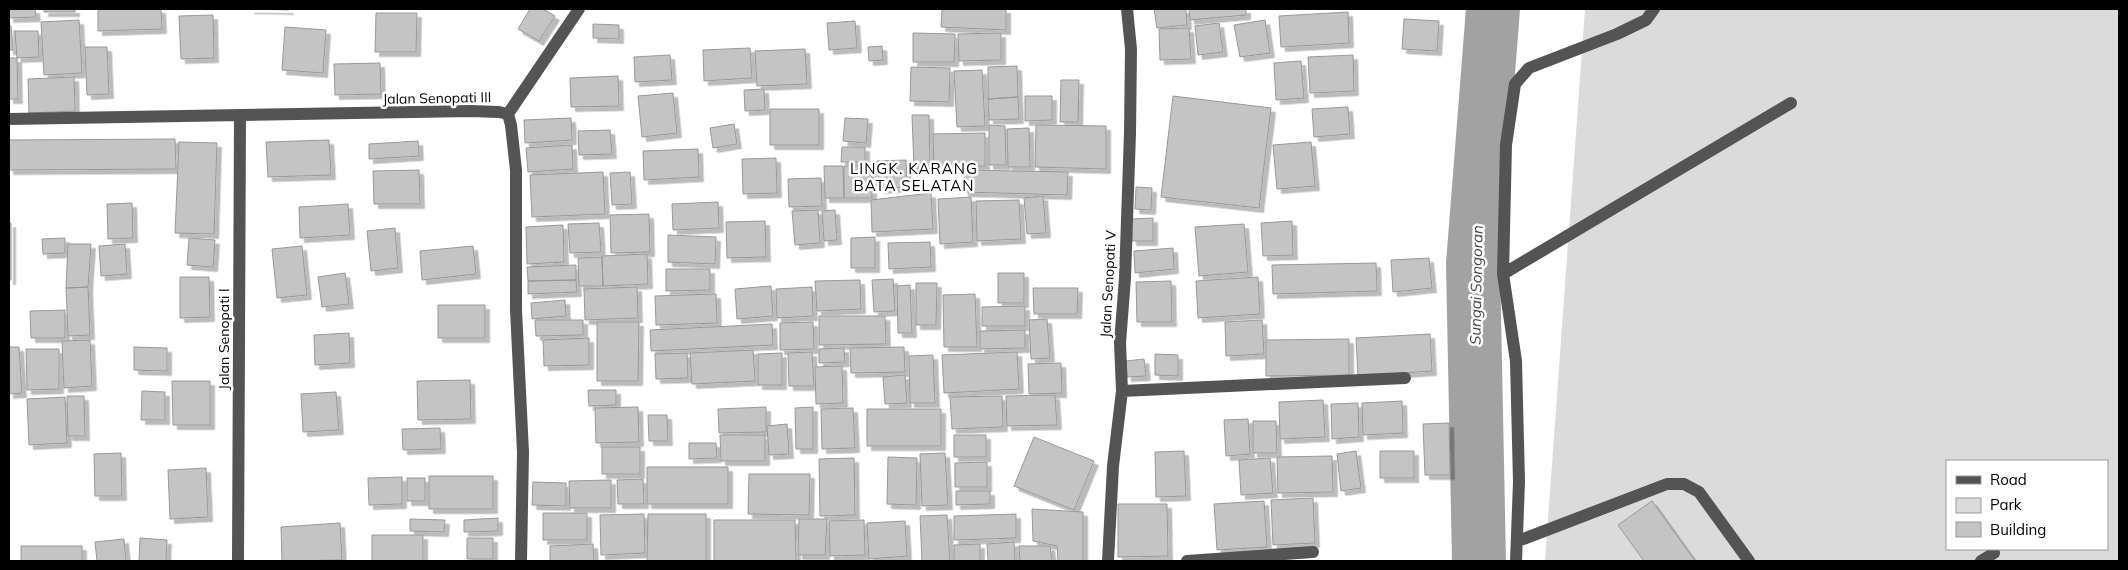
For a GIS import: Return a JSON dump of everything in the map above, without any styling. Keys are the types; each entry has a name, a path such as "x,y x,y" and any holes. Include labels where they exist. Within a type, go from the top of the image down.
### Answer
{"street":[{"path":"508,114 579,9"},
{"name":"Jalan Senopati V","path":"1108,561 1113,466 1122,391 1120,343 1125,278 1130,133 1130,49 1127,9"},
{"path":"1516,561 1518,541 1516,361 1503,274 1506,145 1514,84 1529,68 1616,34 1646,20 1654,9"},
{"path":"1503,274 1791,103"},
{"name":"Jalan Senopati III","path":"9,119 240,117 471,111 508,114 511,124 516,170 516,310 522,452 521,561"},
{"name":"Jalan Senopati I","path":"238,561 240,117"},
{"path":"1122,391 1405,378"},
{"path":"1518,541 1667,484 1678,484 1699,492 1749,561"},
{"path":"1187,561 1312,552"},
{"path":"1981,561 1994,553"}],"green space":[{"path":"1585,9 2119,9 2119,561 1545,561"}],"building":[{"path":"9,9 35,9 36,17 9,18"},
{"path":"44,9 75,9 75,12 44,12"},
{"path":"98,9 161,9 162,29 98,31"},
{"path":"250,9 289,9 289,10"},
{"path":"530,9 543,9 555,16 539,41 518,29"},
{"path":"942,9 1006,9 1006,30 941,27"},
{"path":"1154,9 1186,9 1187,25 1157,28"},
{"path":"1189,9 1246,9 1246,15 1190,20"},
{"path":"1348,12 1349,43 1281,47 1279,16"},
{"path":"376,13 417,13 416,52 375,52"},
{"path":"213,15 214,58 181,59 179,16"},
{"path":"1404,19 1439,21 1437,51 1402,49"},
{"path":"79,20 82,73 44,75 41,22"},
{"path":"1265,20 1270,53 1240,57 1234,25"},
{"path":"855,21 857,48 829,50 827,23"},
{"path":"1219,23 1223,52 1198,55 1195,26"},
{"path":"593,24 619,25 619,39 593,38"},
{"path":"9,26 11,26 13,50 9,50"},
{"path":"285,27 326,30 323,73 282,70"},
{"path":"1189,28 1191,59 1160,60 1159,29"},
{"path":"15,31 38,31 39,57 17,58"},
{"path":"913,33 955,34 954,62 913,62"},
{"path":"1001,33 1001,60 959,61 958,34"},
{"path":"882,46 883,60 869,61 868,47"},
{"path":"85,47 107,47 109,94 87,95"},
{"path":"750,48 752,78 704,81 703,50"},
{"path":"805,49 807,84 757,86 755,51"},
{"path":"670,55 672,80 635,82 634,57"},
{"path":"1353,55 1354,91 1310,93 1308,57"},
{"path":"9,58 17,58 18,99 9,99"},
{"path":"1301,61 1304,98 1276,100 1274,63"},
{"path":"380,63 381,94 335,95 334,64"},
{"path":"1017,66 1018,97 988,99 988,67"},
{"path":"911,67 950,68 949,102 910,101"},
{"path":"982,70 985,126 957,127 954,71"},
{"path":"618,76 619,106 571,107 570,78"},
{"path":"74,77 75,111 29,113 28,79"},
{"path":"1061,80 1079,80 1078,122 1060,122"},
{"path":"764,89 765,110 745,111 744,90"},
{"path":"673,93 677,133 642,137 638,96"},
{"path":"1025,96 1052,96 1052,120 1025,121"},
{"path":"1173,96 1271,108 1259,208 1161,197"},
{"path":"1018,97 1019,119 989,120 988,99"},
{"path":"1348,107 1350,134 1314,137 1312,109"},
{"path":"770,109 819,109 819,145 770,145"},
{"path":"912,115 929,115 930,169 914,169"},
{"path":"571,118 572,140 525,143 524,120"},
{"path":"845,118 868,119 866,143 843,141"},
{"path":"734,124 737,144 713,148 710,128"},
{"path":"989,125 1005,126 1006,165 989,165"},
{"path":"1036,125 1106,126 1106,169 1035,167"},
{"path":"1029,128 1030,167 1008,167 1007,129"},
{"path":"610,130 612,154 579,155 578,131"},
{"path":"985,133 985,166 934,168 933,134"},
{"path":"175,139 176,169 9,170 9,140"},
{"path":"329,140 331,175 268,177 266,142"},
{"path":"418,141 419,156 369,159 369,144"},
{"path":"179,142 217,143 214,234 175,233"},
{"path":"1311,142 1315,186 1277,189 1273,145"},
{"path":"572,145 573,169 528,172 526,148"},
{"path":"842,147 865,147 865,162 841,162"},
{"path":"698,149 699,177 644,180 643,151"},
{"path":"776,158 777,193 743,194 742,159"},
{"path":"906,160 907,187 879,189 877,161"},
{"path":"824,166 843,166 844,198 825,198"},
{"path":"844,166 872,166 872,198 844,198"},
{"path":"419,170 420,204 374,204 373,171"},
{"path":"964,170 1068,172 1067,195 964,192"},
{"path":"603,172 605,214 532,217 530,175"},
{"path":"630,172 632,204 612,205 610,173"},
{"path":"821,178 822,206 789,207 788,179"},
{"path":"1136,187 1152,188 1151,210 1135,209"},
{"path":"931,193 933,229 872,232 871,200"},
{"path":"1043,196 1046,233 1027,234 1024,198"},
{"path":"971,197 973,242 940,244 938,199"},
{"path":"1019,200 1021,239 977,241 976,201"},
{"path":"718,202 719,228 673,230 672,204"},
{"path":"132,203 133,238 108,239 107,204"},
{"path":"348,204 350,235 300,238 299,207"},
{"path":"818,210 820,243 795,245 792,211"},
{"path":"835,210 837,240 824,241 822,211"},
{"path":"649,214 650,252 611,253 610,215"},
{"path":"1153,218 1153,241 1132,241 1131,219"},
{"path":"765,221 766,257 727,258 726,222"},
{"path":"1292,221 1293,255 1263,256 1261,223"},
{"path":"9,223 11,223 11,280 9,280"},
{"path":"599,223 601,252 570,253 568,224"},
{"path":"1244,224 1248,272 1199,276 1195,227"},
{"path":"563,225 564,262 527,264 526,227"},
{"path":"395,228 398,268 371,271 367,231"},
{"path":"668,235 716,237 715,264 668,262"},
{"path":"875,237 875,268 851,268 851,238"},
{"path":"65,238 65,253 43,254 42,239"},
{"path":"189,238 215,240 213,267 187,265"},
{"path":"930,242 931,267 889,269 888,243"},
{"path":"68,244 91,244 88,287 66,288"},
{"path":"125,244 127,274 101,276 99,246"},
{"path":"302,246 307,295 277,298 272,249"},
{"path":"473,246 476,274 422,280 420,251"},
{"path":"1173,248 1174,269 1135,273 1134,251"},
{"path":"647,254 648,284 603,286 602,256"},
{"path":"602,257 603,286 579,286 578,258"},
{"path":"1429,258 1432,288 1393,292 1391,260"},
{"path":"1376,263 1377,291 1273,294 1272,265"},
{"path":"576,265 576,280 528,281 527,267"},
{"path":"666,269 710,269 710,290 666,291"},
{"path":"345,273 349,304 322,307 318,277"},
{"path":"998,273 1024,273 1024,303 998,303"},
{"path":"180,277 209,277 210,317 180,318"},
{"path":"1258,277 1260,314 1198,318 1196,281"},
{"path":"893,279 895,311 874,312 872,280"},
{"path":"576,280 577,292 528,294 528,281"},
{"path":"860,280 861,309 817,311 815,281"},
{"path":"1171,281 1172,322 1137,322 1136,282"},
{"path":"916,283 937,283 936,325 916,325"},
{"path":"910,285 912,333 898,333 897,286"},
{"path":"771,286 773,316 737,319 735,289"},
{"path":"88,287 90,335 68,336 66,288"},
{"path":"637,287 638,318 585,320 584,289"},
{"path":"812,287 813,316 777,318 776,289"},
{"path":"1033,288 1078,288 1077,314 1034,314"},
{"path":"716,294 717,323 656,325 655,296"},
{"path":"975,294 977,347 944,347 943,295"},
{"path":"565,300 566,316 532,319 531,303"},
{"path":"438,305 485,305 485,338 438,338"},
{"path":"1025,306 1025,326 982,326 982,307"},
{"path":"65,310 65,338 31,338 30,311"},
{"path":"819,316 885,316 886,344 819,345"},
{"path":"1047,319 1050,358 1031,359 1029,320"},
{"path":"535,320 583,320 583,335 536,336"},
{"path":"1262,320 1264,354 1226,356 1225,322"},
{"path":"597,322 639,322 638,381 597,381"},
{"path":"813,322 814,349 780,350 780,323"},
{"path":"772,324 773,345 651,351 650,330"},
{"path":"1025,330 1025,348 980,349 980,331"},
{"path":"349,333 350,363 315,365 314,335"},
{"path":"1430,334 1432,371 1358,376 1356,338"},
{"path":"589,338 589,365 544,366 543,340"},
{"path":"1349,339 1349,375 1266,376 1266,340"},
{"path":"90,340 92,386 64,388 62,341"},
{"path":"9,347 19,347 22,393 9,394"},
{"path":"134,347 167,348 167,371 134,370"},
{"path":"904,347 905,372 851,373 850,348"},
{"path":"844,348 845,362 819,363 819,349"},
{"path":"26,349 59,349 59,389 27,390"},
{"path":"753,350 755,381 692,384 690,353"},
{"path":"812,352 814,386 789,386 788,353"},
{"path":"1017,352 1019,389 944,393 942,355"},
{"path":"687,353 688,378 656,379 655,354"},
{"path":"782,353 782,385 758,385 758,354"},
{"path":"1155,354 1178,355 1178,376 1155,375"},
{"path":"933,355 935,403 910,403 909,356"},
{"path":"1144,359 1146,376 1127,377 1126,361"},
{"path":"1061,363 1062,393 1029,394 1028,364"},
{"path":"842,366 843,403 816,404 815,367"},
{"path":"905,375 907,403 885,404 883,377"},
{"path":"470,380 471,419 418,420 417,381"},
{"path":"172,381 210,381 210,425 173,425"},
{"path":"588,390 616,390 616,405 589,406"},
{"path":"142,391 165,392 165,420 141,420"},
{"path":"336,392 339,430 303,432 301,394"},
{"path":"1055,395 1057,425 1007,426 1006,396"},
{"path":"67,396 84,396 85,436 68,436"},
{"path":"1002,396 1003,427 952,429 950,397"},
{"path":"65,397 67,443 29,445 27,399"},
{"path":"1323,400 1325,437 1280,439 1279,402"},
{"path":"1402,401 1403,433 1363,435 1362,403"},
{"path":"1358,403 1359,437 1332,439 1331,404"},
{"path":"638,407 639,442 596,443 595,408"},
{"path":"766,407 766,432 719,433 718,409"},
{"path":"813,407 813,449 796,449 795,408"},
{"path":"853,408 855,448 822,449 821,409"},
{"path":"867,409 941,409 941,446 867,446"},
{"path":"648,415 667,415 668,441 649,441"},
{"path":"1248,419 1250,454 1226,456 1224,420"},
{"path":"1253,421 1276,421 1277,453 1253,453"},
{"path":"1449,423 1450,475 1425,475 1423,424"},
{"path":"787,424 789,454 769,455 767,426"},
{"path":"440,428 441,449 403,450 402,429"},
{"path":"720,435 765,435 765,461 721,461"},
{"path":"954,435 986,435 986,457 954,457"},
{"path":"1034,437 1094,461 1074,510 1014,486"},
{"path":"689,443 716,443 717,458 689,459"},
{"path":"602,447 640,447 640,474 602,474"},
{"path":"1184,451 1186,496 1156,497 1155,452"},
{"path":"1356,451 1361,488 1341,491 1337,454"},
{"path":"1380,451 1414,451 1414,478 1380,478"},
{"path":"121,453 122,496 95,496 94,454"},
{"path":"945,453 948,505 922,506 920,454"},
{"path":"1332,456 1333,492 1278,493 1277,457"},
{"path":"888,457 917,458 916,505 887,504"},
{"path":"854,458 855,515 820,516 819,459"},
{"path":"1270,458 1273,493 1241,495 1239,460"},
{"path":"987,462 987,487 955,487 955,463"},
{"path":"647,467 728,467 728,504 647,504"},
{"path":"206,468 208,517 170,519 168,470"},
{"path":"749,474 810,474 809,515 748,514"},
{"path":"429,476 493,476 493,509 429,509"},
{"path":"402,477 402,504 369,505 368,478"},
{"path":"407,478 425,478 425,501 407,501"},
{"path":"643,479 644,504 618,504 617,480"},
{"path":"611,480 611,508 570,508 569,481"},
{"path":"533,482 566,483 566,506 532,505"},
{"path":"956,491 990,491 990,504 956,505"},
{"path":"1313,498 1315,543 1273,545 1271,500"},
{"path":"1264,501 1267,547 1217,550 1214,504"},
{"path":"1652,501 1695,561 1644,561 1618,525"},
{"path":"1118,504 1167,504 1168,556 1118,557"},
{"path":"1032,509 1083,512 1083,561 1058,561 1057,546 1033,541"},
{"path":"543,513 587,513 587,540 543,540"},
{"path":"644,514 645,553 601,555 600,515"},
{"path":"648,514 706,514 706,561 647,561"},
{"path":"1016,514 1016,538 954,540 954,516"},
{"path":"947,515 950,561 922,561 920,516"},
{"path":"498,518 498,531 464,532 464,520"},
{"path":"410,519 445,520 444,532 410,531"},
{"path":"799,519 827,519 825,555 798,555"},
{"path":"714,520 795,520 796,561 714,561"},
{"path":"864,520 865,555 830,556 829,521"},
{"path":"905,521 907,556 869,559 867,523"},
{"path":"340,523 342,560 282,561 281,527"},
{"path":"372,535 423,535 423,561 372,561"},
{"path":"140,538 167,540 166,561 139,561"},
{"path":"467,538 493,538 493,559 467,559"},
{"path":"124,539 126,561 97,561 95,542"},
{"path":"1014,542 1015,561 988,561 987,544"},
{"path":"593,544 594,561 550,561 550,546"},
{"path":"980,544 980,561 954,561 954,545"},
{"path":"21,546 82,546 82,561 21,561"},
{"path":"1019,546 1050,546 1052,561 1020,561"}],"waterway":[{"name":"Sungai Songoran","path":"1479,561 1473,264 1493,9"}],"district":[{"name":"LINGK. KARANG BATA SELATAN","path":"914,176"}]}
